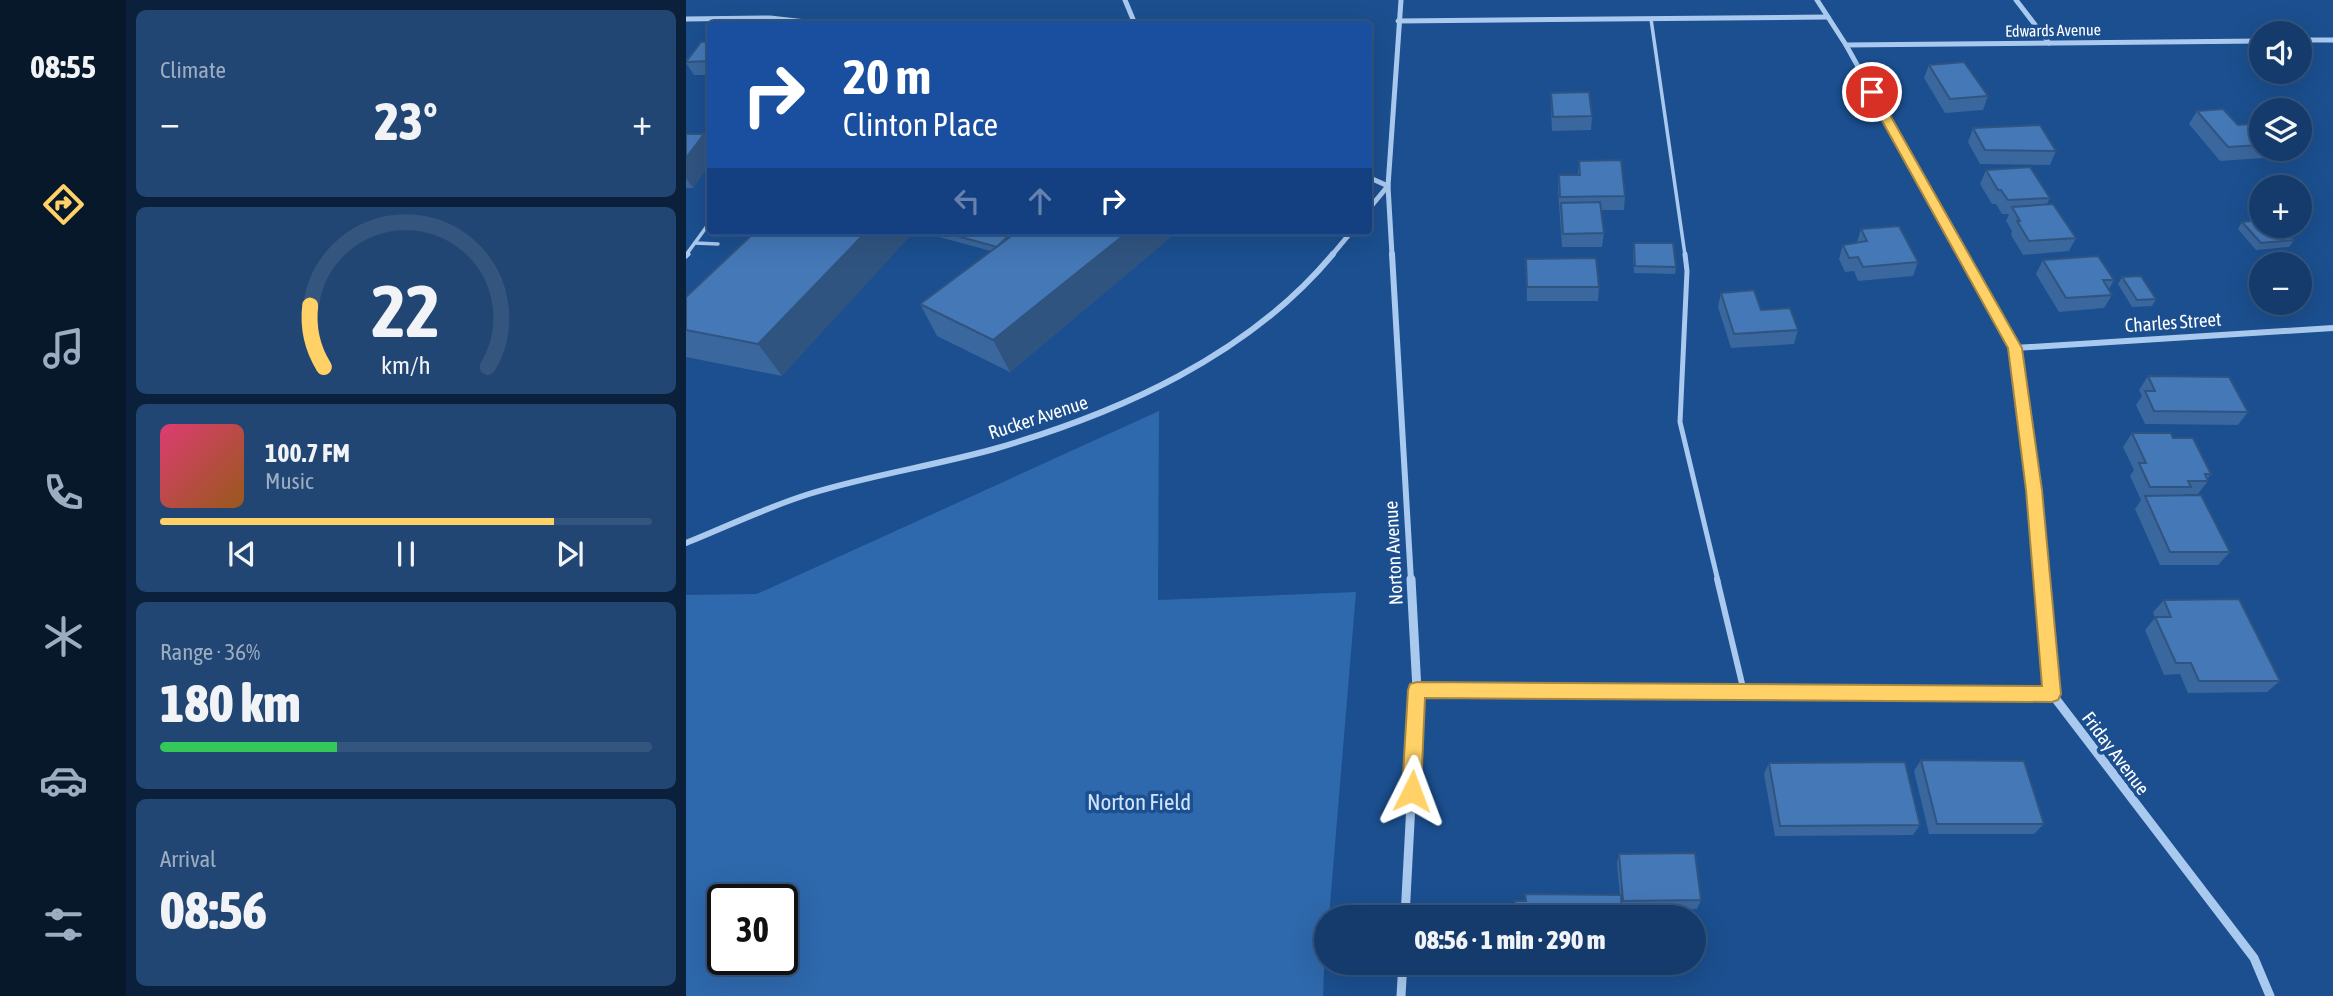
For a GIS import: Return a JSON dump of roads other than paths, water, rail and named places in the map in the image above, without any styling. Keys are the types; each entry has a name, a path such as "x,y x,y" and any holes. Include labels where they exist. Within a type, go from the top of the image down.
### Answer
{"street":[{"path":"1125,0 1134,21"},
{"name":"Norton Avenue","path":"1401,0 1388,186 1417,690 1406,905"},
{"path":"1417,690 2052,694 2034,490 2015,348 1846,45 1817,0"},
{"path":"2016,0 2049,43"},
{"path":"1398,21 1828,17"},
{"path":"686,19 770,18 797,21"},
{"path":"2312,40 2333,40"},
{"name":"Edwards Avenue","path":"1846,45 2249,41"},
{"path":"1372,179 1388,186 1372,205"},
{"name":"Rucker Avenue","path":"686,543 807,494 1018,441 1080,422 1161,387 1240,338 1313,278 1349,235"},
{"name":"Charles Street","path":"2015,348 2333,328"},
{"name":"Friday Avenue","path":"2052,694 2254,958 2270,996"},
{"path":"1401,996 1402,975"}],"lane":[{"path":"1651,19 1687,271 1680,422 1744,692"},
{"path":"686,256 707,226"},
{"path":"695,243 718,244"}],"park label":[{"name":"Norton Field","path":"1139,802"}]}
